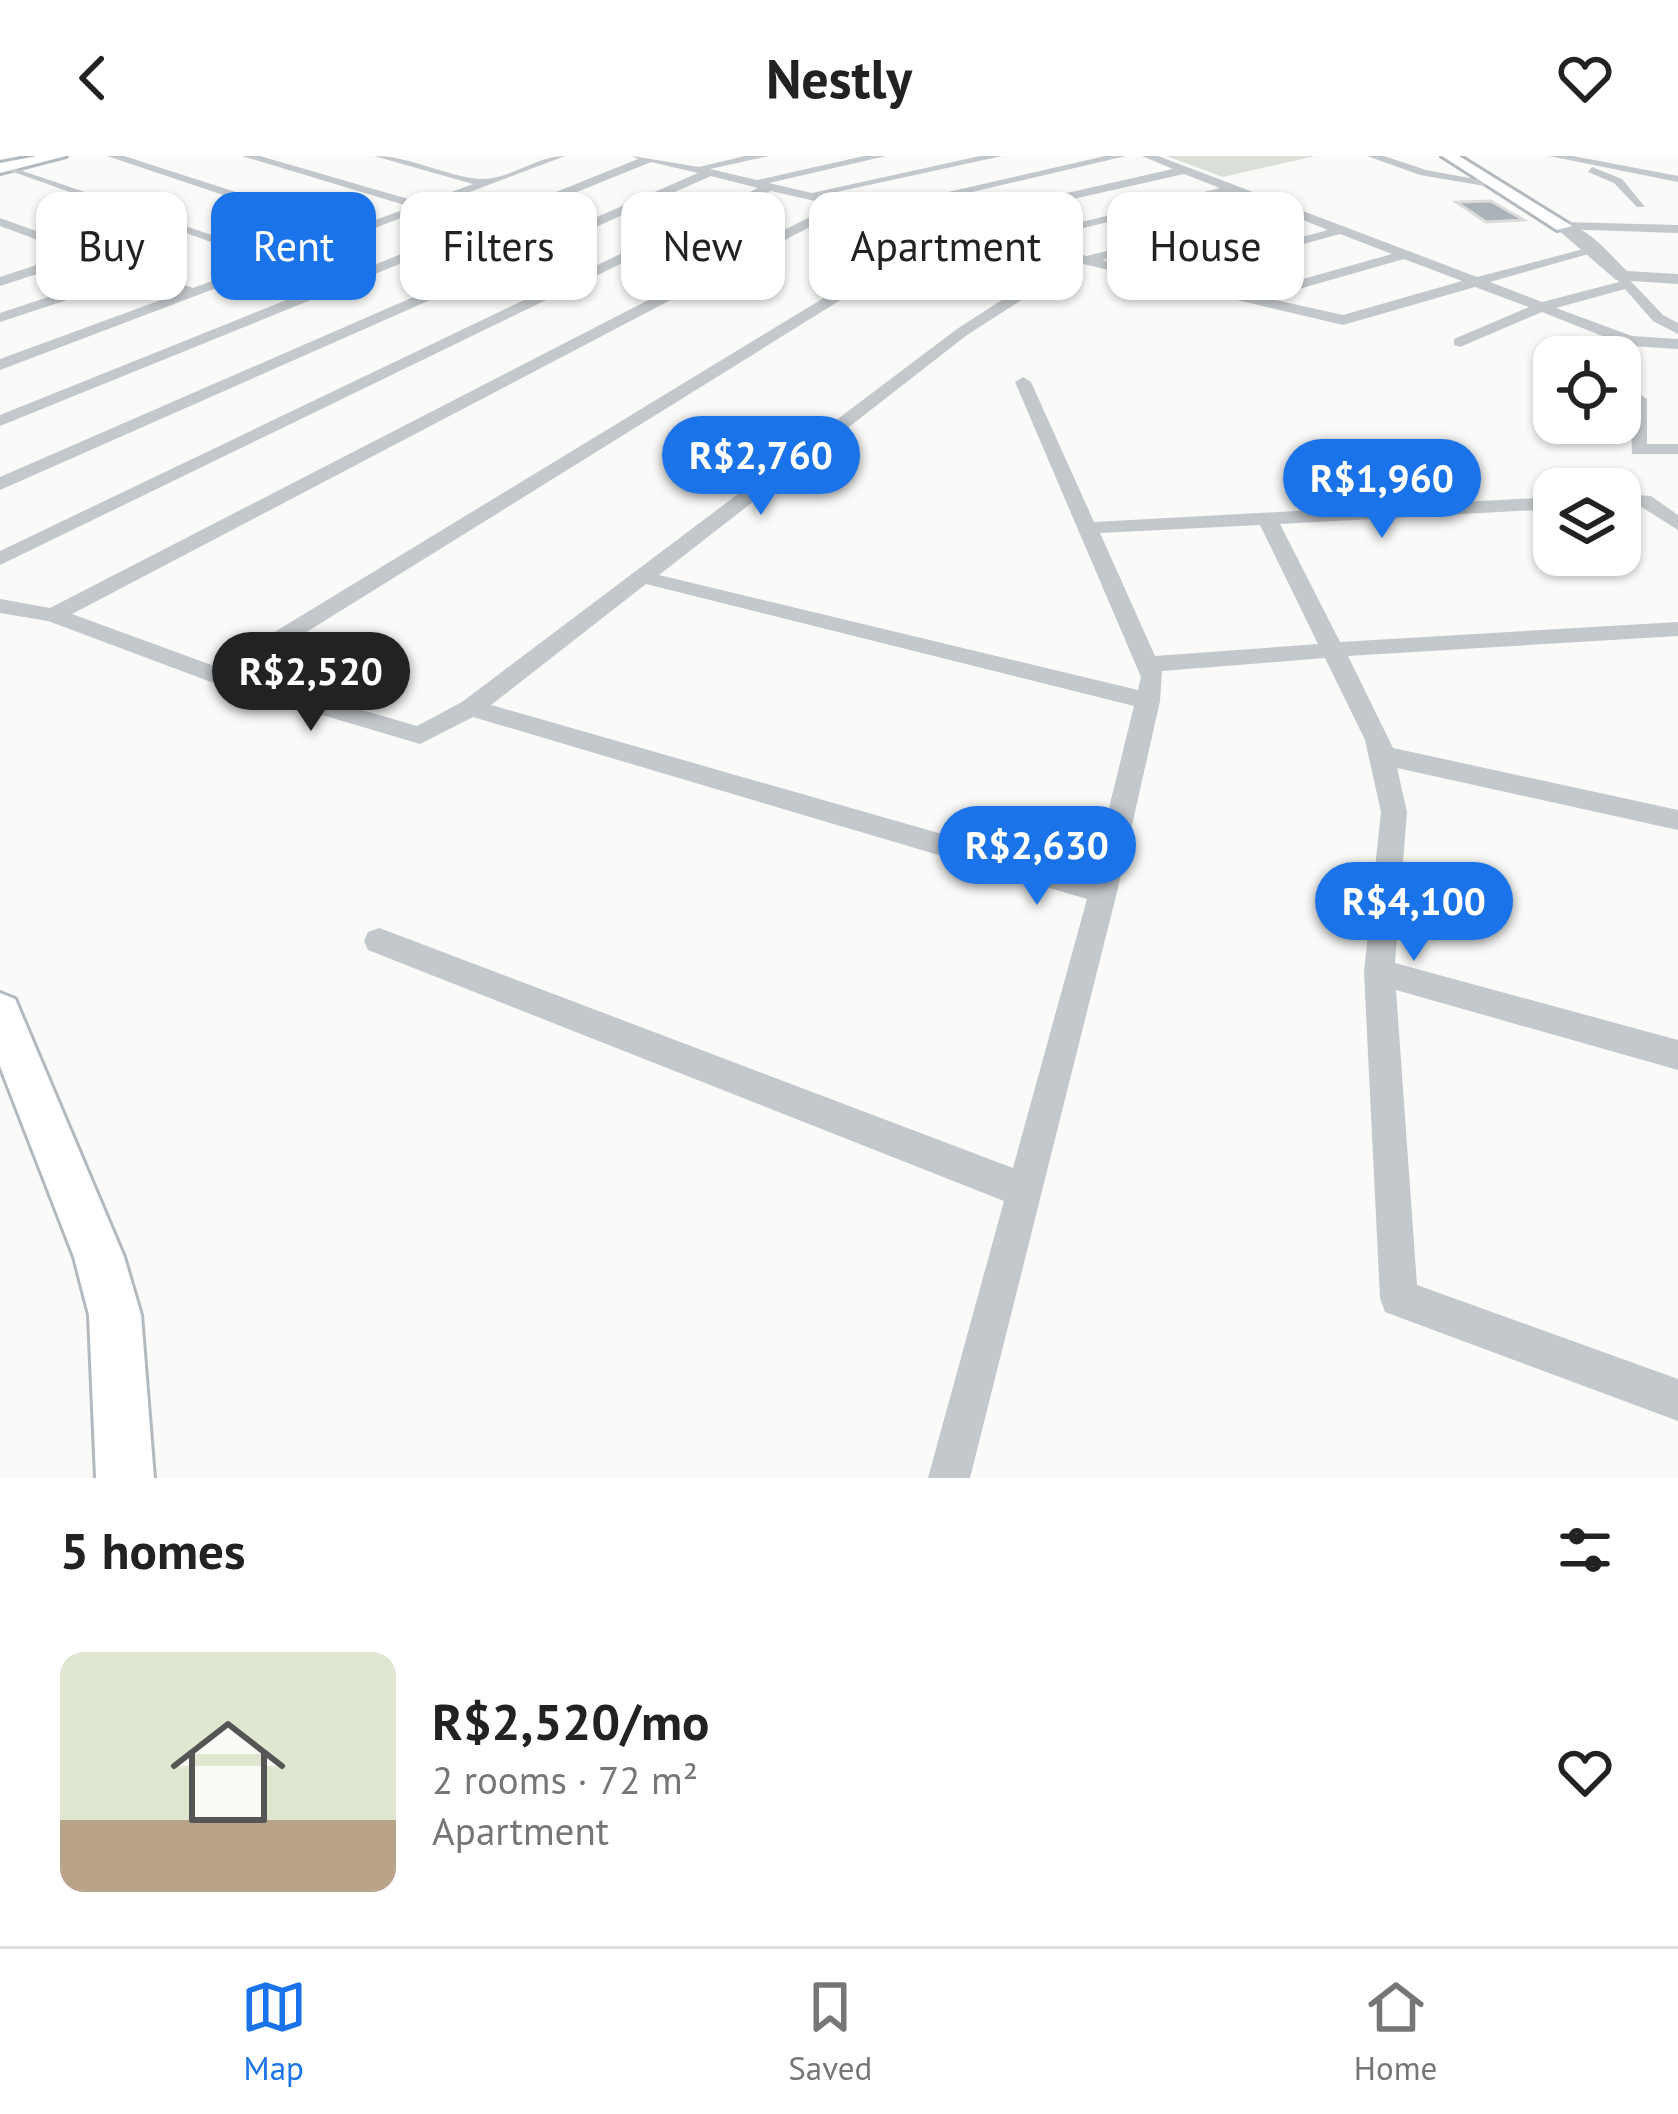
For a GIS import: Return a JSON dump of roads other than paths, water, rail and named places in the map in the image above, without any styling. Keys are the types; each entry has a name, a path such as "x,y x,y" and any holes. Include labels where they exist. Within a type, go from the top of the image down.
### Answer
{"main road":[{"path":"3,167 58,156"},
{"path":"1449,156 1563,226"},
{"path":"0,1012 99,1257 116,1315 125,1478"}],"street":[{"path":"113,156 223,192"},
{"path":"248,156 400,200"},
{"path":"380,156 485,184"},
{"path":"522,156 552,159"},
{"path":"0,484 702,171 764,156"},
{"path":"0,559 761,185 880,156"},
{"path":"0,421 644,157 808,196 996,156"},
{"path":"959,192 1120,156"},
{"path":"1148,156 1243,192"},
{"path":"1373,156 1424,173 1485,182"},
{"path":"1551,156 1678,179"},
{"path":"1551,156 1611,177 1641,204"},
{"path":"463,192 552,159"},
{"path":"3,167 211,239"},
{"path":"1083,194 1186,170"},
{"path":"1083,224 1233,188"},
{"path":"1304,215 1618,336"},
{"path":"0,222 36,235"},
{"path":"53,615 809,222"},
{"path":"1563,226 1678,229"},
{"path":"1563,226 1594,248 1658,318 1678,329"},
{"path":"1304,240 1345,229"},
{"path":"0,244 33,234"},
{"path":"1266,300 1343,320 1594,248"},
{"path":"1304,283 1407,254"},
{"path":"0,282 36,270"},
{"path":"1460,342 1545,306 1624,280 1678,279"},
{"path":"0,365 211,286"},
{"path":"187,290 194,292"},
{"path":"0,318 54,300"},
{"path":"219,676 825,300"},
{"path":"0,606 53,615 219,676 420,735 471,708 638,576 962,332 1012,300"},
{"path":"1641,342 1678,344"},
{"path":"949,1478 1103,892 1154,677 1023,382"},
{"path":"1638,444 1644,452 1678,449"},
{"path":"1641,500 1678,524"},
{"path":"1088,528 1533,504"},
{"path":"1267,519 1382,754 1394,812 1379,972 1400,1298 1678,1400"},
{"path":"638,576 1148,701"},
{"path":"1148,664 1678,629"},
{"path":"471,708 1103,892"},
{"path":"1382,754 1678,820"},
{"path":"379,941 1025,1191"},
{"path":"1379,972 1678,1055"}]}
